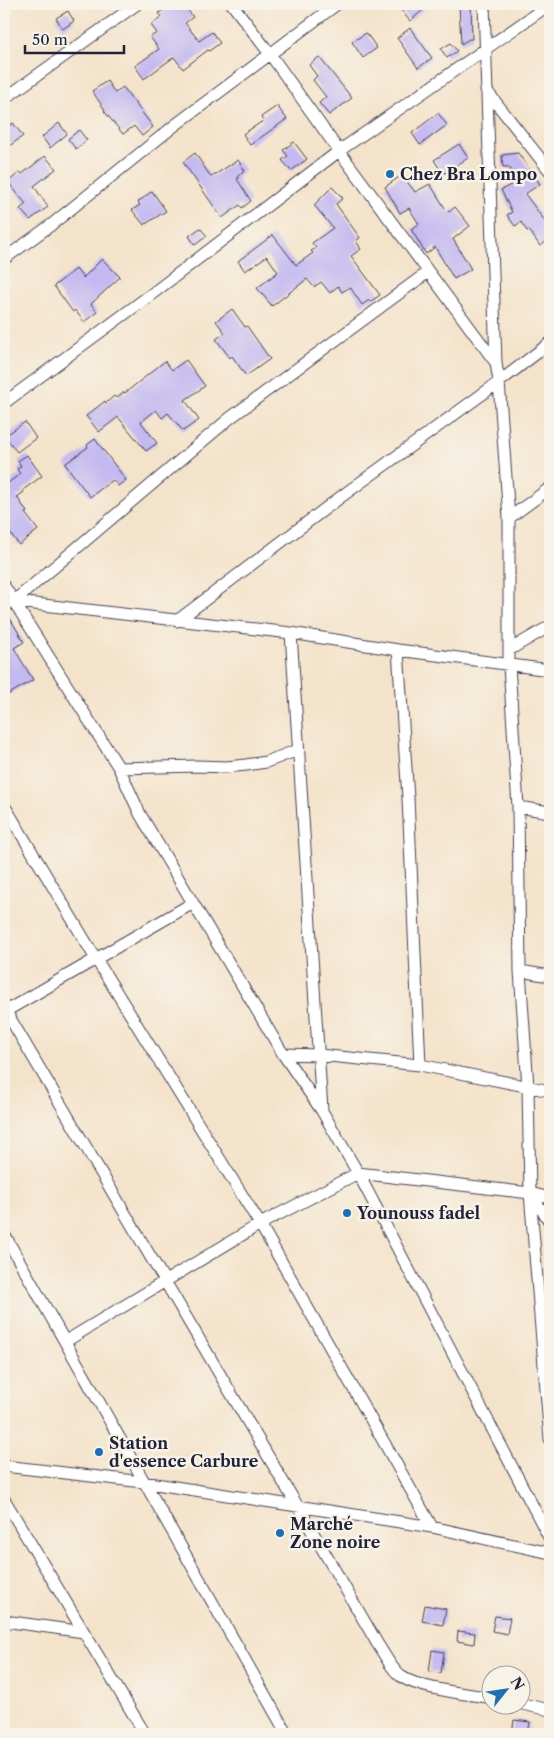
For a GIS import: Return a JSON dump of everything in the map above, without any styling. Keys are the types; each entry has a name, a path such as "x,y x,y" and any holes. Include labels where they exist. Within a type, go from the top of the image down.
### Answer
{"street":[{"path":"4,99 137,4"},
{"path":"232,4 270,54 338,151 496,363"},
{"path":"4,259 51,225 174,126 337,4"},
{"path":"484,4 496,363 509,518 509,665 518,807 520,971 528,1087 530,1193 550,1439"},
{"path":"4,404 338,151 550,4"},
{"path":"486,90 550,170"},
{"path":"8,601 230,418 428,272"},
{"path":"177,622 342,496 550,343"},
{"path":"509,518 550,488"},
{"path":"4,586 8,601 119,768 140,814 283,1054 322,1110 358,1173 550,1539"},
{"path":"8,601 112,612 177,622 291,633 398,650 550,670"},
{"path":"509,650 550,626"},
{"path":"291,633 322,1110"},
{"path":"398,650 408,798 420,1065"},
{"path":"119,768 226,767 246,765 266,762 298,750"},
{"path":"4,805 96,959 260,1224 432,1527"},
{"path":"518,807 550,812"},
{"path":"194,903 4,1011 377,1643 400,1677 420,1685 482,1696"},
{"path":"520,971 550,976"},
{"path":"283,1054 319,1055 420,1065 550,1091"},
{"path":"66,1341 260,1224 358,1173 530,1193 550,1198"},
{"path":"530,1193 550,1222"},
{"path":"4,1234 287,1734"},
{"path":"4,1466 143,1482 432,1527 550,1552"},
{"path":"4,1499 145,1734"},
{"path":"4,1620 84,1632"},
{"path":"532,1706 550,1710"}],"building":[{"path":"171,4 183,4 193,17 185,23 199,41 212,32 220,43 183,69 174,57 144,79 135,66 159,49 150,37 157,33 151,25 162,17 159,13"},
{"path":"396,4 430,4 410,21"},
{"path":"459,4 471,4 472,39 461,44"},
{"path":"68,11 74,21 63,29 56,18"},
{"path":"410,28 432,58 418,68 397,38"},
{"path":"366,33 377,48 363,58 352,42"},
{"path":"451,43 457,51 447,58 441,49"},
{"path":"319,57 352,98 329,115 319,103 326,97 313,80 317,76 309,65"},
{"path":"107,81 115,93 123,87 153,127 142,136 134,126 123,134 104,111 92,91"},
{"path":"277,106 287,119 250,145 243,134 263,121 261,117"},
{"path":"438,113 447,125 420,145 412,133"},
{"path":"13,123 23,136 4,150 4,130"},
{"path":"59,123 67,134 50,148 42,137"},
{"path":"79,130 87,140 76,149 68,139"},
{"path":"294,142 307,159 291,171 282,160 288,156 283,150"},
{"path":"459,144 468,158 443,174 434,160"},
{"path":"195,153 211,177 238,160 245,171 237,179 251,201 242,208 240,205 222,218 183,162"},
{"path":"518,153 540,184 525,194 550,228 550,239 540,246 521,222 515,226 507,215 512,212 501,190 518,181 509,167 503,167 502,155"},
{"path":"45,156 56,169 34,186 48,207 30,220 20,209 26,204 8,182 20,172 22,174"},
{"path":"402,175 415,192 430,184 445,208 449,212 455,207 470,226 453,239 471,269 454,279 435,247 426,254 411,229 419,224 409,208 400,213 385,187"},
{"path":"332,187 343,198 336,204 360,238 356,241 361,249 351,256 380,295 362,305 350,287 342,292 338,286 330,293 321,282 314,287 307,279 272,306 257,288 278,272 267,256 245,271 238,261 273,235 296,265 313,253 311,251 316,248 312,243 333,228 314,205"},
{"path":"152,191 166,211 144,225 132,210 140,205 138,202"},
{"path":"200,228 207,236 195,245 189,236"},
{"path":"102,259 120,277 91,304 97,312 84,322 75,310 73,312 54,286 76,269 83,278"},
{"path":"232,309 245,327 247,326 270,359 246,376 232,356 230,358 216,339 225,333 216,321"},
{"path":"186,360 205,386 185,400 199,420 183,431 168,413 162,418 156,410 141,422 157,443 146,451 118,417 99,432 86,416 105,401 106,403 114,396 117,398 125,393 165,361 172,370"},
{"path":"25,422 36,438 17,452 5,436"},
{"path":"95,439 126,480 118,486 113,480 90,497 65,464 88,447 87,445"},
{"path":"27,455 42,476 23,490 24,492 17,497 27,512 25,513 38,530 19,545 8,530 10,529 4,520 4,486 20,474 17,469 21,466 18,461"},
{"path":"4,608 24,642 14,648 33,680 4,697"},
{"path":"425,1605 446,1609 443,1625 422,1621"},
{"path":"495,1616 510,1618 507,1634 492,1631"},
{"path":"458,1631 475,1633 474,1644 457,1641"},
{"path":"432,1650 444,1652 441,1673 429,1672"},
{"path":"514,1720 530,1722 528,1734 512,1734"}],"place":[{"name":"Chez Bra Lompo","path":"390,174"},
{"name":"Younouss fadel","path":"347,1213"},
{"name":"Station d'essence Carbure","path":"99,1452"},
{"name":"Marché Zone noire","path":"280,1533"}]}
